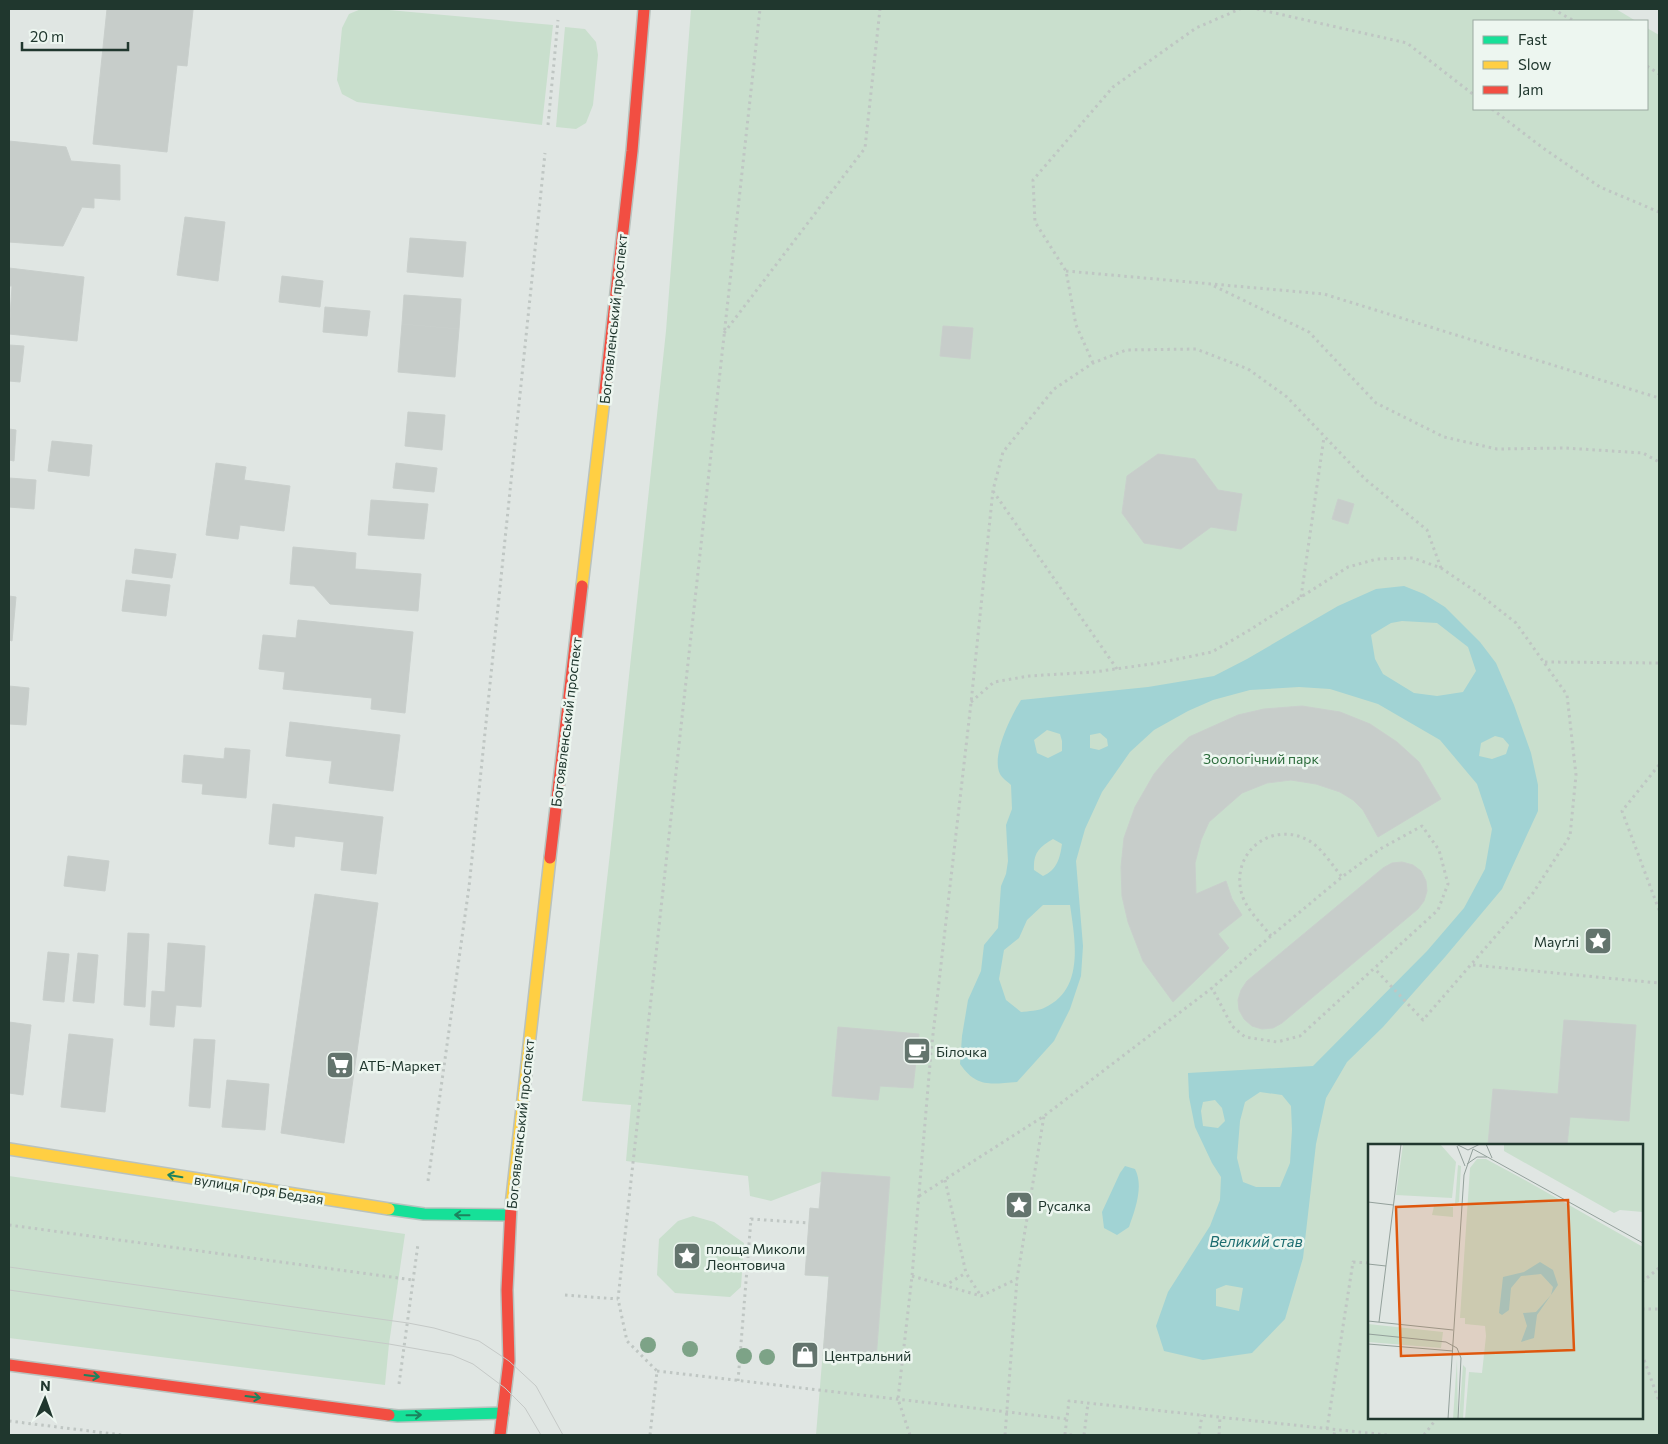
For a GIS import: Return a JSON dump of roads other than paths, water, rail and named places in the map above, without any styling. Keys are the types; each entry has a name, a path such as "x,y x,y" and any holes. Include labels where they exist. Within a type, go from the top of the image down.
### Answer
{"main road":[{"name":"Богоявленський проспект","path":"500,1435 509,1361 507,1290 510,1215 544,905 569,705 631,160 644,9"},
{"name":"вулиця Ігоря Бедзая","path":"9,1149 378,1208 424,1214 510,1215"},
{"path":"9,1365 398,1416 503,1414"}],"water":[{"name":"Великий став","path":"1404,586 1424,594 1445,607 1480,642 1496,663 1514,705 1531,753 1538,785 1538,811 1502,889 1383,1027 1347,1062 1326,1098 1316,1144 1303,1258 1285,1319 1252,1353 1203,1360 1164,1351 1156,1326 1168,1292 1210,1226 1220,1200 1221,1177 1212,1163 1195,1127 1189,1097 1188,1073 1313,1066 1427,951 1464,908 1485,869 1492,829 1477,784 1440,740 1378,704 1330,689 1299,687 1250,690 1213,700 1188,711 1154,730 1130,752 1102,792 1085,829 1076,861 1083,946 1081,976 1070,1009 1054,1041 1017,1082 985,1083 972,1077 960,1064 968,1000 981,971 984,945 998,928 1001,886 1006,874 1008,861 1006,825 1012,809 1011,785 1000,774 998,766 1003,736 1021,700 1148,687 1214,676 1338,606 1376,589","holes":["1402,621 1437,623 1468,647 1476,671 1463,692 1437,696 1414,693 1383,674 1375,659 1371,635 1391,623","1047,730 1060,734 1062,751 1048,758 1037,753 1034,740","1100,733 1107,739 1108,746 1099,750 1090,748 1090,735","1495,736 1503,738 1509,745 1506,754 1492,759 1479,756 1481,743","1053,839 1062,844 1055,867 1043,876 1034,870 1034,864 1038,851","1043,905 1070,905 1075,948 1072,977 1066,989 1057,1000 1042,1009 1021,1012 1006,1000 999,979 1004,950 1019,938 1027,920","1260,1092 1282,1095 1291,1106 1292,1130 1290,1163 1280,1187 1256,1187 1243,1182 1237,1158 1240,1121 1245,1102","1215,1100 1222,1108 1225,1121 1218,1128 1203,1126 1201,1111 1203,1102","1226,1285 1243,1288 1239,1311 1216,1306 1216,1289"]},
{"path":"1125,1166 1135,1169 1138,1176 1139,1190 1129,1227 1117,1235 1104,1228 1102,1212"}],"tram line":[{"path":"9,1267 408,1323 434,1328 479,1341 509,1361 536,1386 563,1435"},
{"path":"9,1290 389,1344 452,1355 473,1364 505,1388 525,1408 541,1435"}],"place":[{"name":"Мауґлі","path":"1598,941"},
{"name":"Білочка","path":"917,1051"},
{"name":"АТБ-Маркет","path":"340,1065"},
{"name":"Русалка","path":"1019,1205"},
{"name":"площа Миколи Леонтовича","path":"687,1256"},
{"name":"Центральний","path":"805,1355"}],"park label":[{"name":"Зоологічний парк","path":"1261,758"}]}
